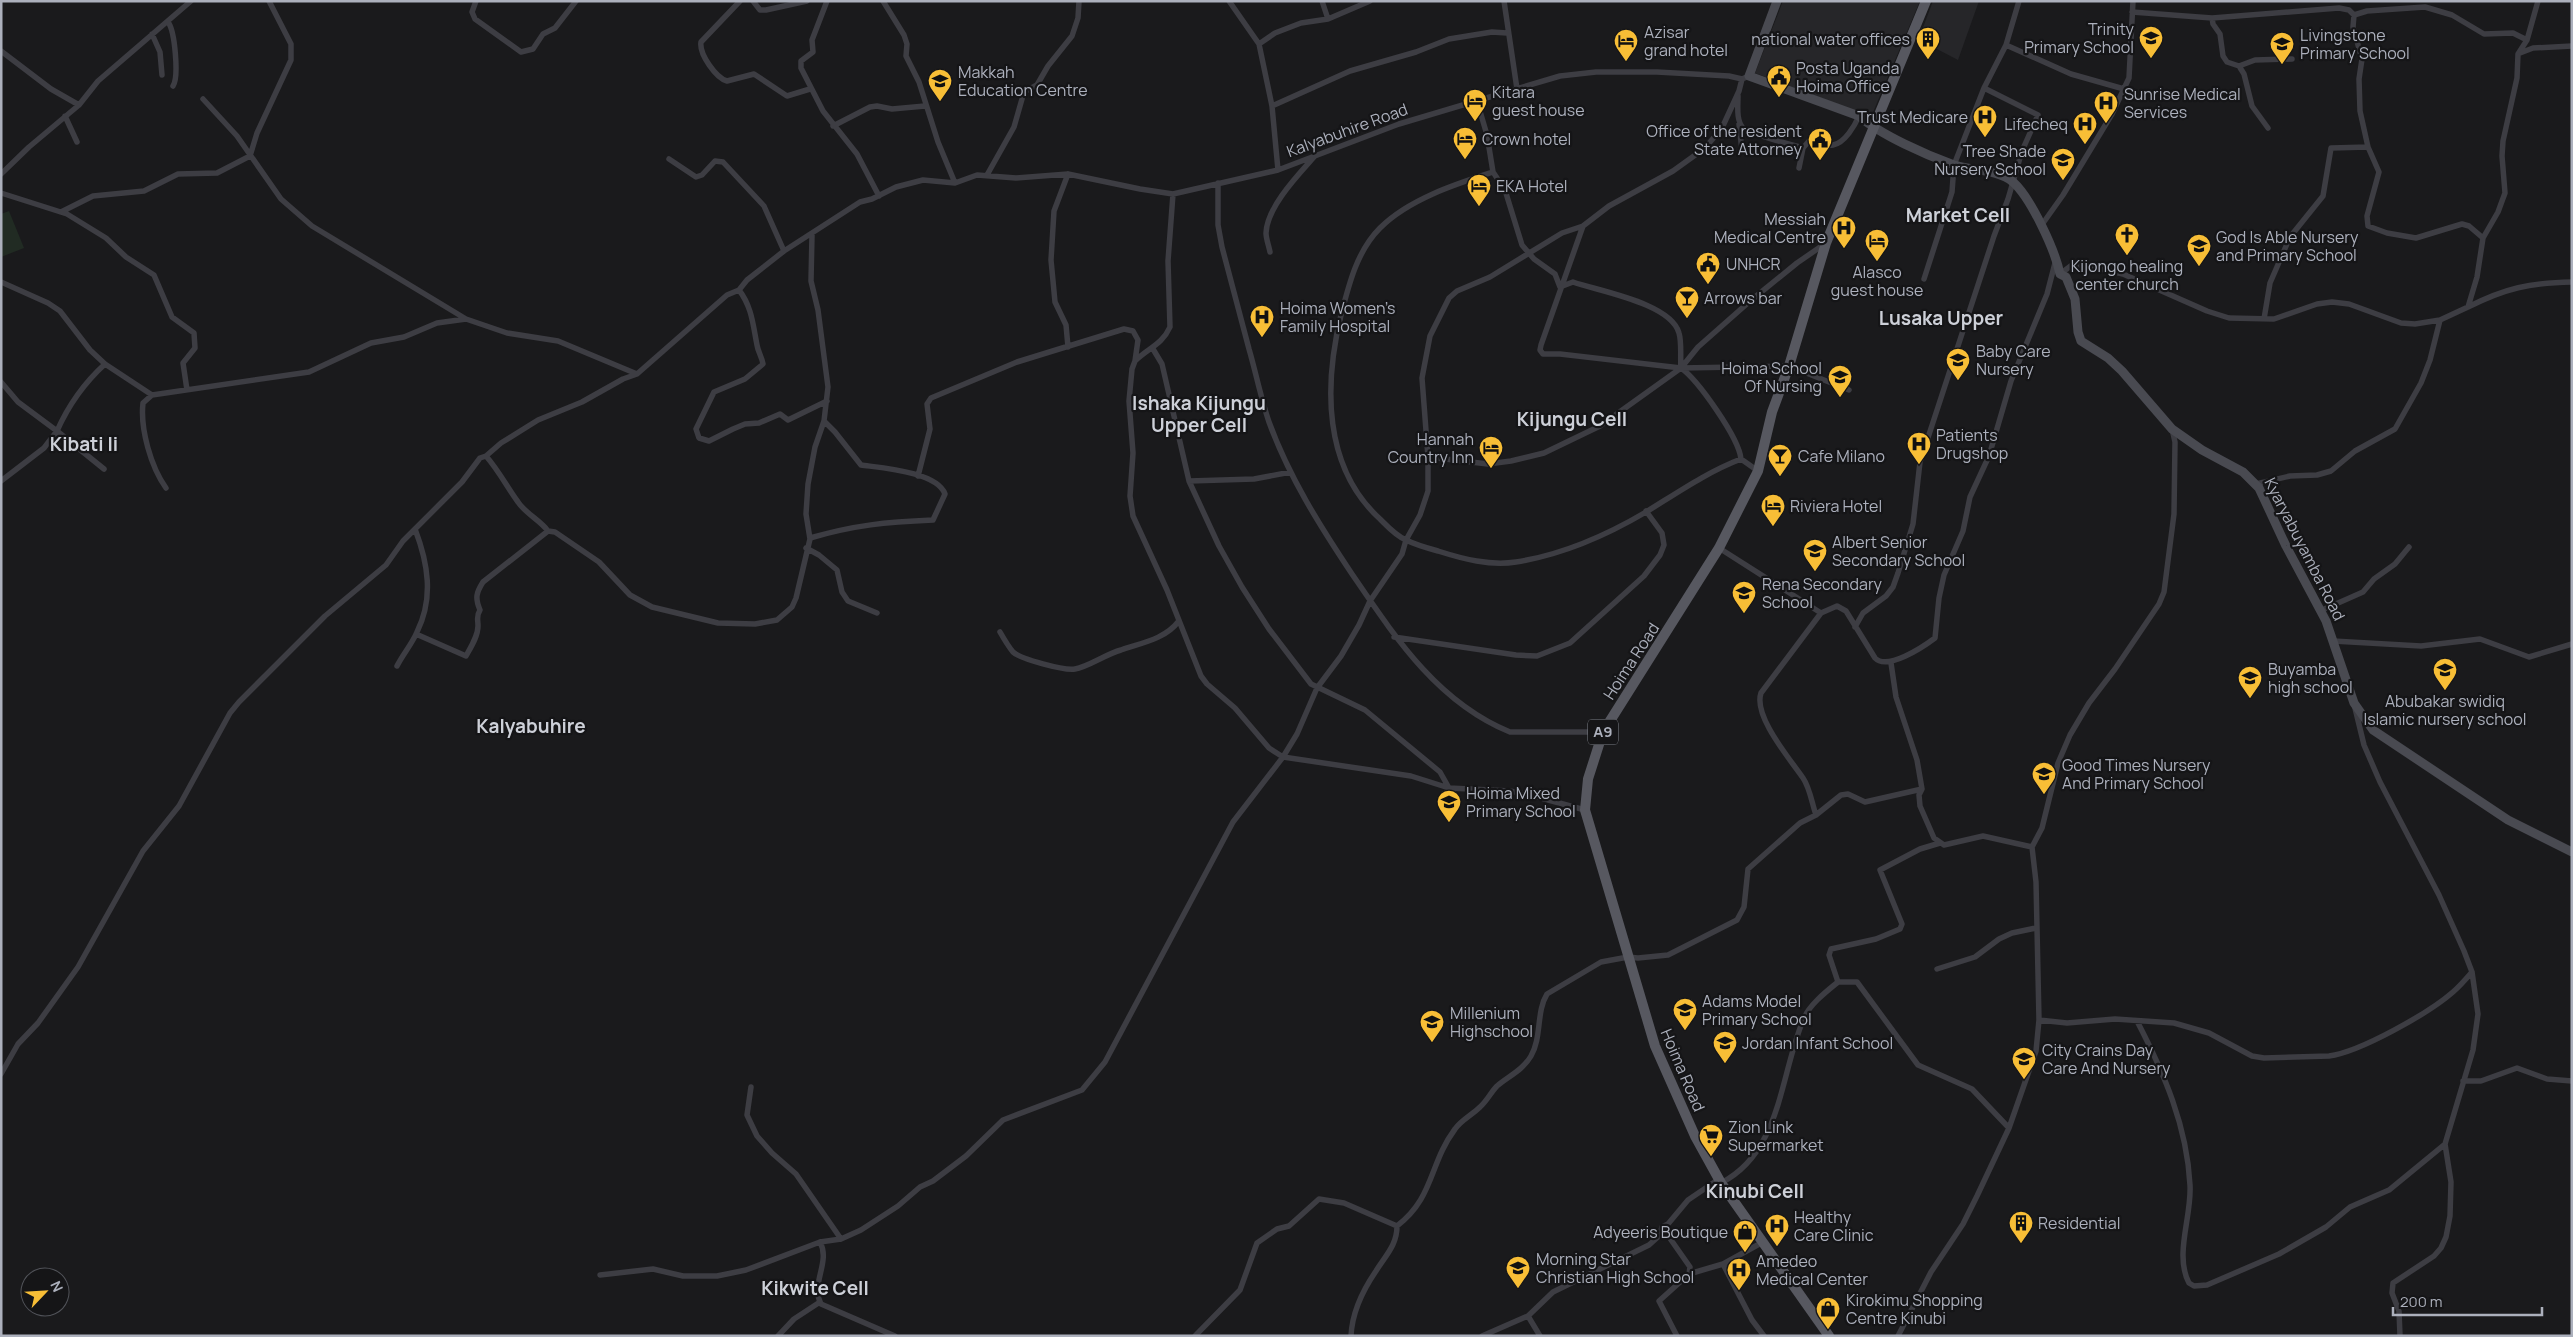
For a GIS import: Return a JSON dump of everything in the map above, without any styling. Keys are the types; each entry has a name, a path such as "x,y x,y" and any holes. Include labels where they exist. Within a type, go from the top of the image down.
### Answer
{"main road":[{"name":"Hoima Road","path":"1829,1336 1806,1300 1762,1242 1720,1181 1695,1136 1655,1046 1585,810 1588,779 1602,732 1719,548 1758,471 1772,412 1789,366 1826,243 1926,1"}],"street":[{"path":"1,174 79,105 98,81 191,1"},
{"path":"61,212 93,196 144,191 170,176 217,173 250,156 257,132 291,60 291,44 269,1"},
{"path":"476,1 472,12 473,17 521,52 526,52 533,49 543,34 555,28 576,1"},
{"path":"740,1 701,42 703,54 718,75 727,81 754,74 787,96 810,89"},
{"path":"753,1 760,10 766,10 807,1"},
{"path":"828,1 812,40 813,52 801,63 810,89 833,126 856,154 879,196"},
{"path":"1,1074 18,1044 38,1023 78,967 143,851 179,806 230,713 325,616 386,565 415,529 462,482 480,458 486,456 501,442 538,420 582,402 623,379 638,374 727,295 738,290 747,280 784,251 812,235 860,202 879,196 896,187 923,180 954,183 925,106 919,82 906,56 907,44 904,35 883,1"},
{"path":"987,175 1014,127 1024,92 1037,85 1048,66 1072,36 1078,18 1080,1"},
{"path":"1229,1 1259,44 1272,106 1278,170"},
{"path":"1322,1 1328,19"},
{"path":"1259,44 1275,33 1301,23 1328,19 1370,1"},
{"path":"1504,1 1507,33 1517,89"},
{"path":"600,1275 653,1269 683,1276 717,1276 746,1270 820,1242 841,1239 861,1230 898,1206 920,1187 939,1176 966,1156 1003,1120 1082,1090 1105,1062 1233,822 1283,757 1297,734 1317,688 1341,656 1370,601 1402,554 1406,540 1420,514 1428,491 1428,456 1422,378 1426,351 1449,298 1458,291 1490,277 1562,233 1583,226 1609,206 1672,171 1705,148 1722,128 1752,65 1777,1"},
{"path":"1924,279 1952,192 1954,165 1984,88 2006,45 2019,1"},
{"path":"2041,226 2064,195 2112,114 2129,78 2132,65 2133,1"},
{"path":"2468,307 2476,286 2483,238 2498,212 2504,193 2502,148 2517,78 2518,54 2527,40 2538,1"},
{"path":"2354,15 2367,11 2425,7 2452,15 2484,34 2513,33 2527,40"},
{"path":"2132,12 2212,18 2322,11 2339,8 2349,10 2354,15 2353,27 2362,59 2359,78 2360,111 2368,147 2380,172 2367,216 2368,226 2387,233 2416,238 2462,224 2469,226 2483,238"},
{"path":"2212,18 2213,24 2220,34 2223,56 2227,62 2239,66 2255,60 2292,59"},
{"path":"168,22 172,31 176,78 173,86"},
{"path":"1272,106 1350,71 1416,52 1449,39 1492,32 1507,33"},
{"path":"152,34 160,52 162,75"},
{"path":"2006,45 2072,74 2124,89"},
{"path":"2518,54 2533,48 2572,46"},
{"path":"1,51 51,89 79,105"},
{"path":"2239,66 2244,74 2252,106 2268,128"},
{"name":"Kalyabuhire Road","path":"954,183 976,175 1016,178 1068,174 1173,194 1278,170 1399,124 1560,76 1596,72 1697,74 1745,78"},
{"path":"1745,78 1859,116 1874,128 1954,165 1998,175 2013,182"},
{"path":"1855,627 1863,613 1886,596 1893,587 1913,524 1920,462 2022,151 2038,115 1984,88"},
{"path":"1738,94 1742,151"},
{"path":"203,99 237,136 288,206 312,226 466,320 507,333 558,341 638,374"},
{"path":"1477,101 1487,135 1493,172 1505,190 1519,238 1529,254 1556,274 1560,287"},
{"path":"833,126 870,107 877,106 892,109 925,106"},
{"path":"65,116 77,142"},
{"path":"1798,168 1803,148 1809,141 1833,146 1854,128 1859,116"},
{"path":"1739,119 1743,128 1751,133 1803,148"},
{"path":"2264,318 2270,283 2286,244 2297,225 2323,196 2331,148 2368,147"},
{"path":"1270,252 1266,234 1273,212 1291,184 1315,155"},
{"path":"669,159 696,177 702,174 715,161 723,162 764,206 784,251"},
{"path":"1493,172 1419,202 1381,227 1370,240 1354,268 1339,325 1331,382 1331,410 1338,455 1346,476 1365,506 1406,540 1465,560 1515,562 1554,553 1577,544 1646,511 1717,468 1741,458"},
{"path":"1068,174 1054,211 1051,260 1055,302 1066,325 1068,347"},
{"name":"Kyaryabuyamba Road","path":"2013,182 2024,195 2041,226 2057,258 2060,274 2066,277 2075,299 2078,332 2081,341 2099,352 2122,371 2172,429 2202,450 2243,472 2256,484 2266,499 2333,641 2354,703 2373,730 2508,820 2572,852"},
{"path":"1218,183 1218,225 1226,264 1269,421 1291,472 1314,516 1394,637 1414,662 1456,700 1497,727 1510,732 1602,732"},
{"path":"1,193 61,212 99,233 126,257 154,276 172,317 194,333 195,348 183,363 187,390"},
{"path":"1135,361 1153,349 1166,337 1170,327 1168,261 1173,194"},
{"path":"1583,226 1541,345 1540,350 1543,354 1560,354 1681,368 1789,366 1849,390"},
{"path":"416,634 466,656 472,646 478,626 476,615 480,610 475,601 477,591 483,582 548,532 555,532 588,554 640,602 671,612 718,623 769,622 785,615 796,598 806,548 810,538 806,514 808,484 813,457 824,421 827,401 826,360 811,276 812,235"},
{"path":"1428,456 1488,464 1528,458 1544,453 1619,414 1642,394 1681,368 1698,347 1749,302 1797,263 1826,243"},
{"path":"1816,815 1804,780 1787,758 1758,701 1761,693 1821,613 1837,606 1842,608 1877,661 1891,663 1935,638 1939,598 1944,575 1963,531 1970,497 1989,456 2011,381 2047,294 2057,258"},
{"path":"2060,274 2072,265 2108,270 2158,288 2222,316 2274,319 2318,304 2332,302 2362,307 2401,323 2415,324 2440,320 2497,292 2511,288 2542,283 2572,282"},
{"path":"1,282 48,303 60,311 90,350 105,364 152,395"},
{"path":"1560,287 1573,282 1590,288 1612,291 1664,315 1672,321 1679,333 1681,368 1693,377 1728,428 1740,448 1741,458 1758,471"},
{"path":"738,290 747,301 752,316 757,347 763,364 742,381 714,392 696,429 699,438 709,440 745,424 759,423 775,414 780,414 788,420 827,401"},
{"path":"166,488 147,443 142,416 143,403 152,395 309,372 371,343 404,337 437,323 466,320"},
{"path":"2256,484 2290,476 2317,475 2331,471 2355,451 2395,429 2421,382 2430,360 2440,320"},
{"path":"918,476 930,429 928,400 996,369 1106,334 1129,329 1133,331 1138,340 1129,391 1133,453 1131,509 1204,680 1235,708 1269,748 1283,757 1411,776 1449,788 1510,791 1585,810"},
{"path":"1153,349 1162,364 1189,481 1219,546 1242,587 1288,655 1317,688 1343,698 1365,710 1440,772 1449,788"},
{"path":"1,481 44,448 57,431 68,407 85,383 105,364"},
{"path":"1,382 18,402 104,470"},
{"path":"810,538 853,526 877,522 933,520 945,492 924,476 861,465 836,432 824,421"},
{"path":"1898,1336 1931,1272 1963,1224 2009,1128 2036,1051 2039,1020 2032,847 2042,828 2058,763 2070,735 2089,703 2156,609 2164,592 2174,514 2175,442 2172,429"},
{"path":"486,456 518,502 542,523 548,532"},
{"path":"1189,481 1254,479 1291,472"},
{"path":"1394,637 1516,655 1537,656 1570,642 1644,576 1660,555 1664,545 1662,533 1646,511"},
{"path":"397,666 416,634 426,604 427,576 424,552 415,529"},
{"path":"2320,611 2363,592 2374,579 2395,564 2409,547"},
{"path":"806,548 819,555 837,570 842,592 848,601 877,613"},
{"path":"1719,548 1821,613"},
{"path":"1000,632 1013,652 1019,656 1069,669 1076,669 1106,655 1153,640 1174,628 1178,622"},
{"path":"1174,628 1183,634"},
{"path":"2333,641 2421,646 2480,639 2529,657 2572,644"},
{"path":"1891,663 1896,696 1910,733 1922,789 1919,795 1920,806 1927,826 1940,843"},
{"path":"2354,703 2364,745 2380,782 2439,895 2472,972 2478,1014 2477,1029 2445,1144 2451,1182 2450,1216 2446,1237 2441,1248 2434,1256 2392,1283 2392,1293 2399,1311 2400,1336"},
{"path":"1397,1226 1407,1219 1422,1200 1438,1157 1455,1128 1481,1106 1494,1090 1520,1070 1531,1056 1537,1043 1547,994 1602,962 1628,957 1668,955 1737,920 1744,907 1748,869 1800,824 1816,815 1836,798 1844,794 1856,796 1864,802 1922,789"},
{"path":"1838,982 1828,955 1831,949 1876,939 1900,929 1902,924 1880,870 1920,849 1940,843 1944,845 1983,836 2032,847"},
{"path":"1937,969 1976,957 1999,939 2012,933 2036,928"},
{"path":"2039,1020 2068,1024 2115,1020 2174,1023 2208,1033 2252,1056 2264,1058 2339,1055 2369,1043 2412,1019 2453,993 2472,972"},
{"path":"1482,1336 1528,1316 1553,1292 1649,1245 1659,1236 1662,1227 1668,1224 1688,1200 1739,1172 1765,1137 1783,1093 1786,1071 1805,1016 1838,982 1857,982 1918,1065 1972,1089 2009,1128"},
{"path":"2137,1021 2179,1116 2190,1186 2183,1270 2189,1283 2194,1286 2207,1285 2239,1273 2326,1227 2350,1207 2389,1190 2405,1179 2445,1144"},
{"path":"2463,1081 2481,1081 2517,1068 2547,1079 2572,1081"},
{"path":"751,1087 747,1115 757,1136 772,1153 796,1174 841,1239"},
{"path":"1195,1336 1240,1290 1257,1243 1276,1229 1289,1226 1319,1200 1344,1203 1397,1226"},
{"path":"1351,1336 1355,1312 1371,1278 1397,1239 1397,1226"},
{"path":"1662,1227 1690,1267 1689,1274"},
{"path":"820,1242 824,1252 816,1295 820,1302 895,1336"},
{"path":"1677,1336 1659,1301 1689,1274 1723,1264 1762,1242"},
{"path":"1723,1264 1752,1320 1764,1336"},
{"path":"778,1336 794,1319 820,1302"},
{"path":"1528,1316 1540,1336"}],"shaded area":[{"path":"1783,1 1920,1 1871,117 1755,73"},
{"path":"1933,1 1979,1 1958,60 1935,48 1921,33"},
{"path":"9,211 24,248 1,257 1,214"}],"place":[{"name":"Trinity Primary School","path":"2151,59"},
{"name":"national water offices","path":"1928,60"},
{"name":"Azisar grand hotel","path":"1626,62"},
{"name":"Livingstone Primary School","path":"2282,65"},
{"name":"Posta Uganda Hoima Office","path":"1779,98"},
{"name":"Makkah Education Centre","path":"940,102"},
{"name":"Kitara guest house","path":"1475,122"},
{"name":"Sunrise Medical Services","path":"2106,124"},
{"name":"Trust Medicare","path":"1985,138"},
{"name":"Lifecheq","path":"2085,145"},
{"name":"Crown hotel","path":"1465,160"},
{"name":"Office of the resident State Attorney","path":"1820,161"},
{"name":"Tree Shade Nursery School","path":"2063,181"},
{"name":"EKA Hotel","path":"1479,207"},
{"name":"Messiah Medical Centre","path":"1844,249"},
{"name":"Kijongo healing center church","path":"2127,256"},
{"name":"Alasco guest house","path":"1877,262"},
{"name":"God Is Able Nursery and Primary School","path":"2199,267"},
{"name":"UNHCR","path":"1708,285"},
{"name":"Arrows bar","path":"1687,319"},
{"name":"Hoima Women’s Family Hospital","path":"1262,338"},
{"name":"Baby Care Nursery","path":"1958,381"},
{"name":"Hoima School Of Nursing","path":"1840,398"},
{"name":"Patients Drugshop","path":"1919,465"},
{"name":"Hannah Country Inn","path":"1491,469"},
{"name":"Cafe Milano","path":"1780,477"},
{"name":"Riviera Hotel","path":"1773,527"},
{"name":"Albert Senior Secondary School","path":"1815,572"},
{"name":"Rena Secondary School","path":"1744,614"},
{"name":"Abubakar swidiq Islamic nursery school","path":"2445,691"},
{"name":"Buyamba high school","path":"2250,699"},
{"name":"Good Times Nursery And Primary School","path":"2044,795"},
{"name":"Hoima Mixed Primary School","path":"1449,823"},
{"name":"Adams Model Primary School","path":"1685,1031"},
{"name":"Millenium Highschool","path":"1432,1043"},
{"name":"Jordan Infant School","path":"1725,1064"},
{"name":"City Crains Day Care And Nursery","path":"2024,1080"},
{"name":"Zion Link Supermarket","path":"1711,1157"},
{"name":"Residential","path":"2021,1244"},
{"name":"Healthy Care Clinic","path":"1777,1247"},
{"name":"Adyeeris Boutique","path":"1745,1253"},
{"name":"Morning Star Christian High School","path":"1518,1289"},
{"name":"Amedeo Medical Center","path":"1739,1291"},
{"name":"Kirokimu Shopping Centre Kinubi","path":"1828,1330"}],"district":[{"name":"Market Cell","path":"1958,215"},
{"name":"Lusaka Upper","path":"1941,318"},
{"name":"Ishaka Kijungu Upper Cell","path":"1199,414"},
{"name":"Kijungu Cell","path":"1572,419"},
{"name":"Kibati Ii","path":"84,444"},
{"name":"Kalyabuhire","path":"531,726"},
{"name":"Kinubi Cell","path":"1755,1191"},
{"name":"Kikwite Cell","path":"815,1288"}]}
